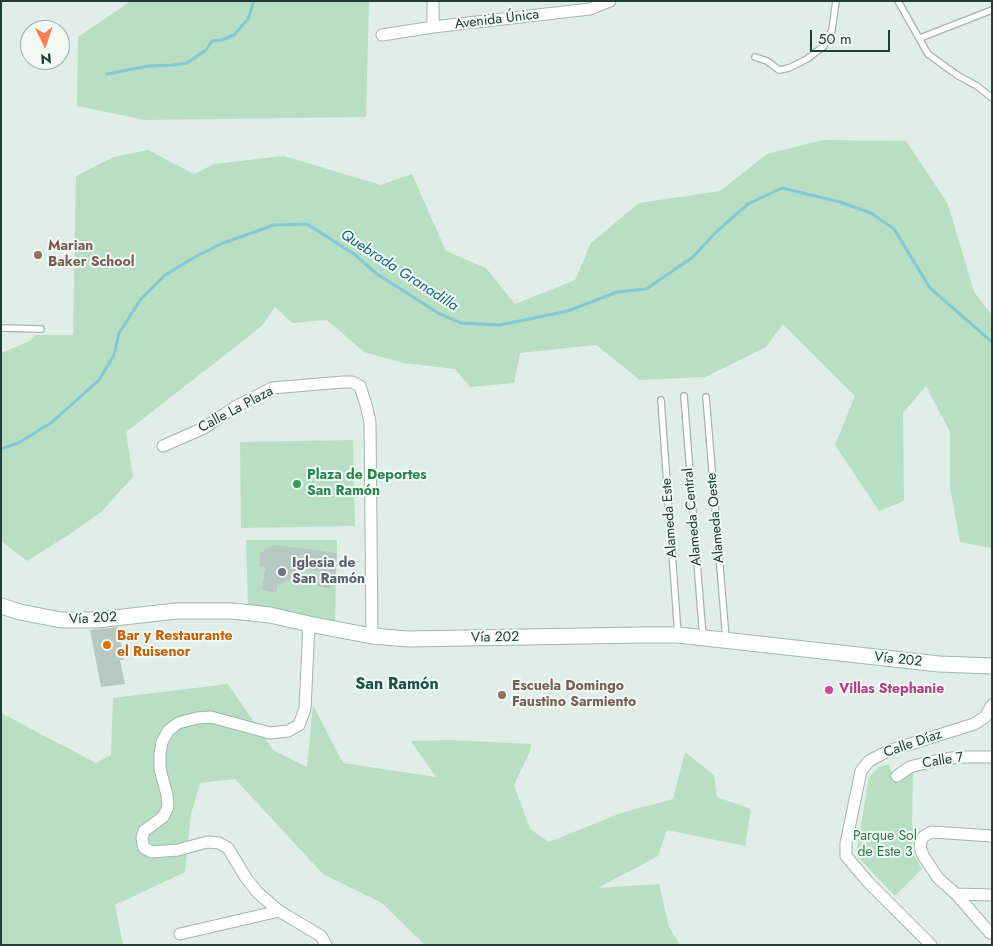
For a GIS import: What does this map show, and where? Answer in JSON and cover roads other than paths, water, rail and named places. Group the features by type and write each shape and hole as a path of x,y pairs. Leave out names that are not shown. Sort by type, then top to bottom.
{"main road":[{"name":"Vía 202","path":"1,606 20,612 61,620 97,620 176,611 232,611 270,615 372,636 432,639 641,634 678,635 886,659 992,666"}],"street":[{"path":"433,28 434,1"},
{"name":"Avenida Única","path":"382,35 610,1"},
{"name":"Calle La Plaza","path":"163,446 204,428 235,407 272,388 343,382 352,382 360,386 370,422 372,636"},
{"path":"309,624 305,709 300,725 288,731 270,733 211,717 197,718 173,727 168,731 162,742 160,754 160,769 168,807 163,817 144,831 142,838 144,848 152,852 178,850 206,842 219,843 228,848 246,878 258,892 279,911 321,936 326,945"},
{"name":"Calle Díaz","path":"931,945 868,882 846,856 846,843 861,771 869,761 888,751 974,724 985,717 992,705"},
{"name":"Calle 7","path":"897,776 910,767 925,763 958,757 992,756"},
{"path":"990,933 956,894 938,878 920,848 924,836 932,832 992,836"},
{"path":"956,894 992,895"},
{"path":"180,934 279,911"}],"lane":[{"path":"755,57 767,61 779,70 789,68 807,59 824,46 832,30 836,1"},
{"path":"898,1 928,54 957,76 977,86 992,98"},
{"path":"920,38 992,10"},
{"path":"1,328 41,329"},
{"name":"Alameda Central","path":"684,396 703,638"},
{"name":"Alameda Oeste","path":"706,397 726,640"},
{"name":"Alameda Este","path":"661,400 678,635"}],"waterway":[{"path":"107,74 148,66 187,63 206,50 212,41 222,40 234,35 248,19 254,1"},
{"name":"Quebrada Granadilla","path":"1,449 18,443 51,423 99,380 114,355 119,333 141,299 164,276 191,259 223,243 274,225 307,224 354,254 377,274 438,313 461,323 500,325 568,311 617,292 646,289 693,257 716,232 748,204 782,188 840,202 871,213 894,229 930,288 992,342"}],"place":[{"name":"Marian Baker School","path":"38,255"},
{"name":"Plaza de Deportes San Ramón","path":"297,484"},
{"name":"Iglesia de San Ramón","path":"282,572"},
{"name":"Bar y Restaurante el Ruisenor","path":"107,645"},
{"name":"Villas Stephanie","path":"829,690"},
{"name":"Escuela Domingo Faustino Sarmiento","path":"502,695"}],"district":[{"name":"San Ramón","path":"397,685"}],"park label":[{"name":"Parque Sol de Este 3","path":"885,846"}]}
